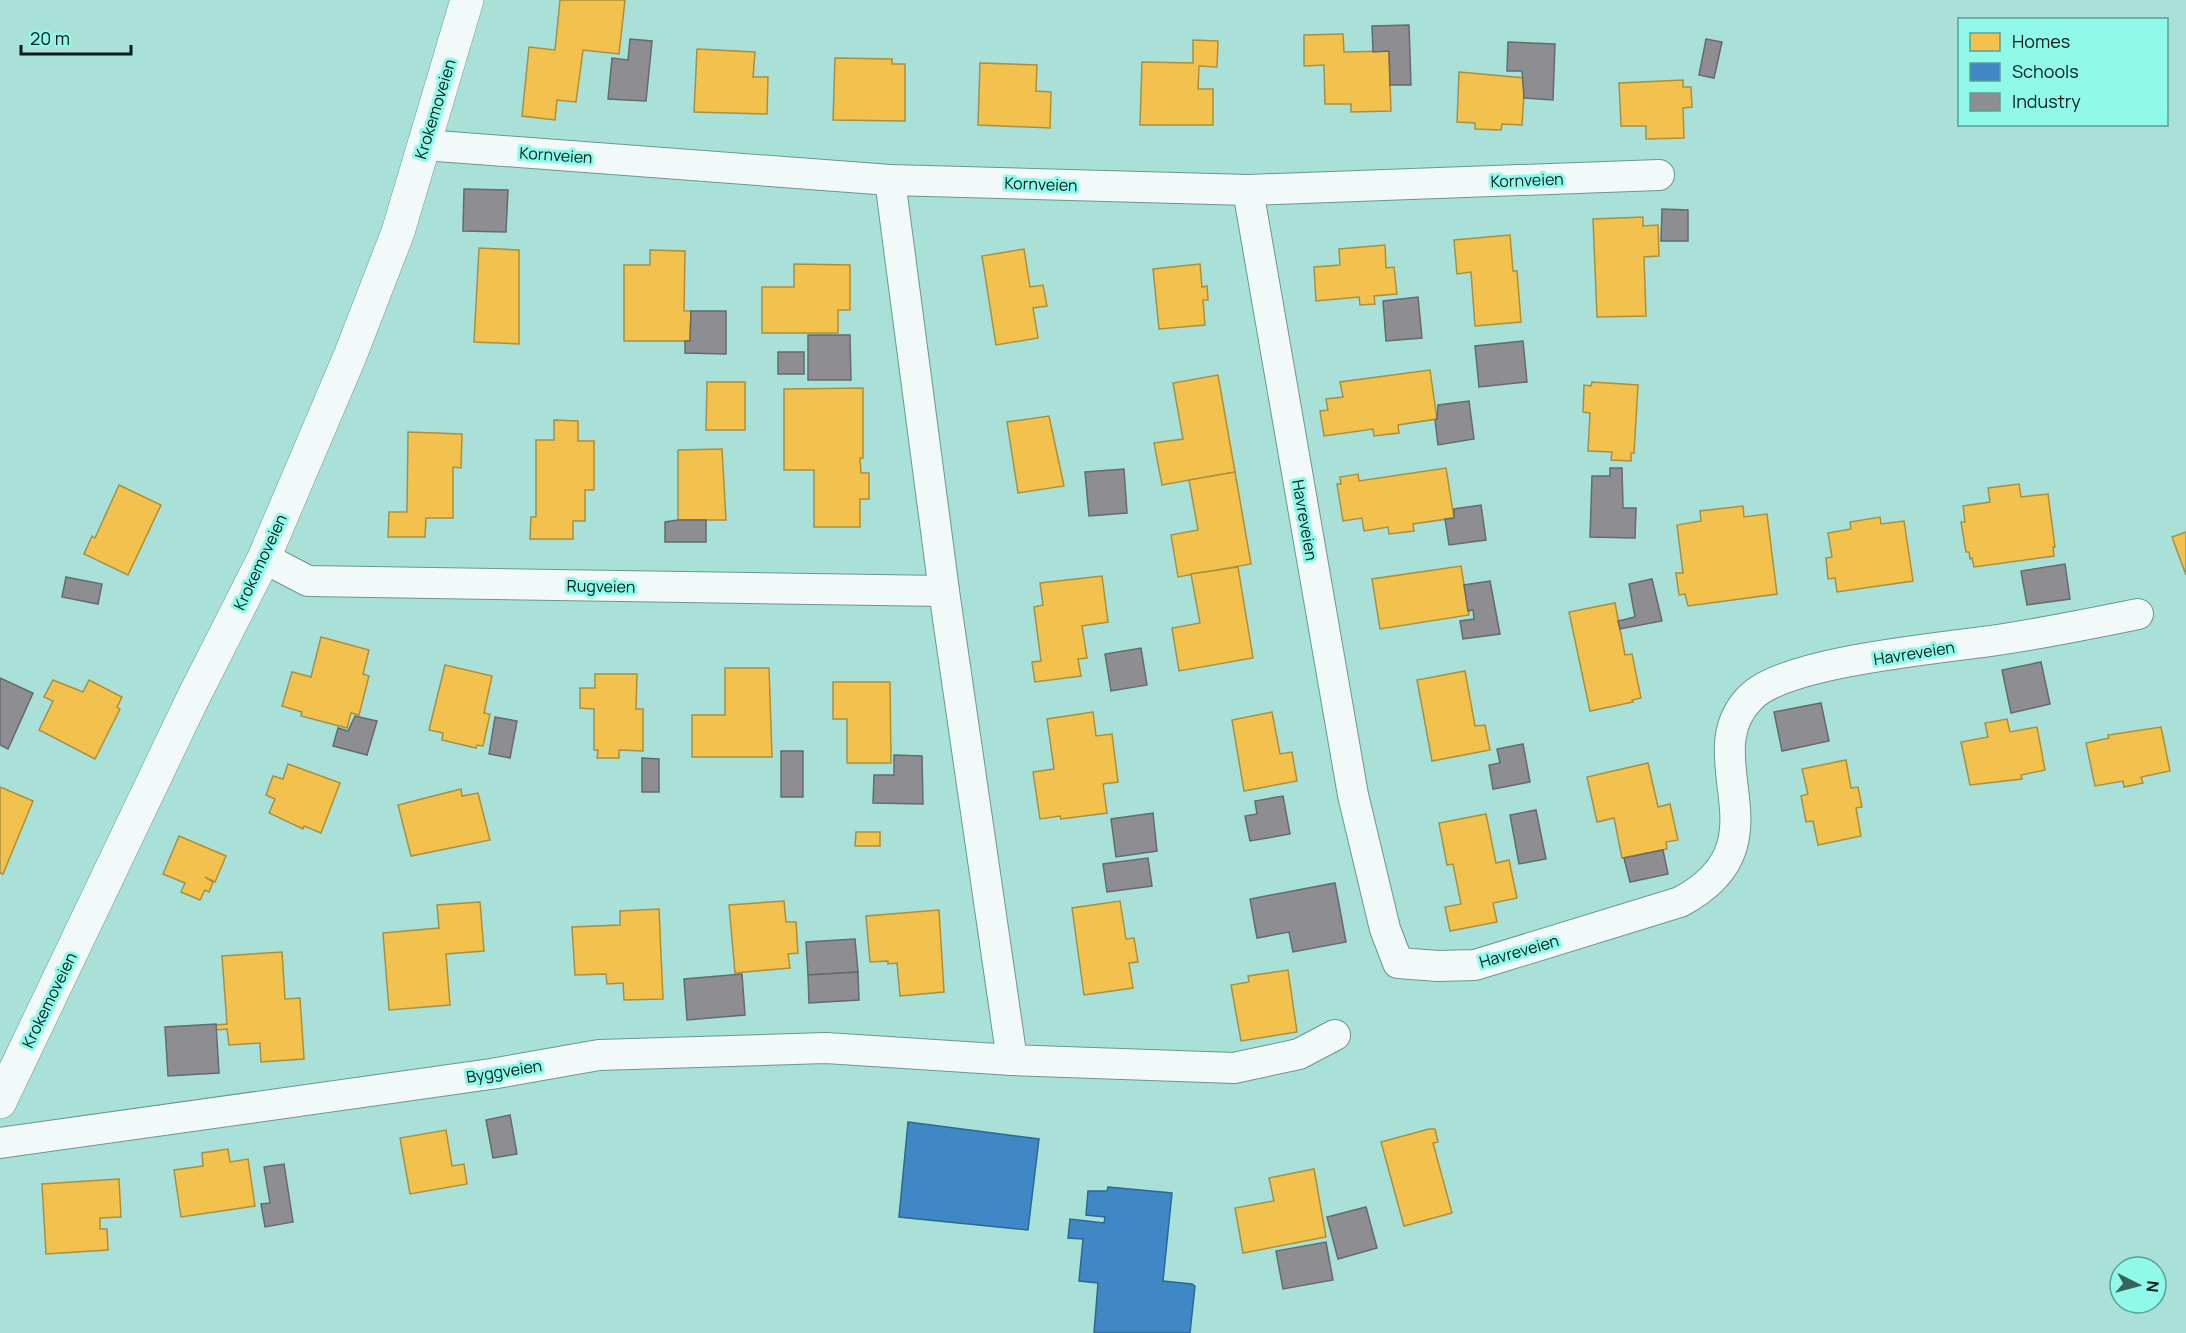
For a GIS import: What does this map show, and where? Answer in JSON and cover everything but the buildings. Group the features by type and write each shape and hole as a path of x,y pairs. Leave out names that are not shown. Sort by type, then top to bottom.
{"main road":[{"name":"Krokemoveien","path":"0,1102 192,700 264,558 350,356 398,232 467,0"}],"street":[{"name":"Kornveien","path":"424,145 890,180 1248,190 1659,175"},
{"path":"890,180 944,591 1012,1060"},
{"name":"Havreveien","path":"1248,190 1353,795 1385,929 1398,963 1438,966 1475,965 1680,902 1699,892 1712,881 1726,862 1736,835 1730,730 1745,703 1768,684 1822,666 2007,639 2138,614"},
{"name":"Rugveien","path":"264,558 308,581 944,591"},
{"name":"Byggveien","path":"0,1143 491,1074 599,1055 826,1048 1012,1060 1234,1068 1299,1054 1335,1035"}]}
